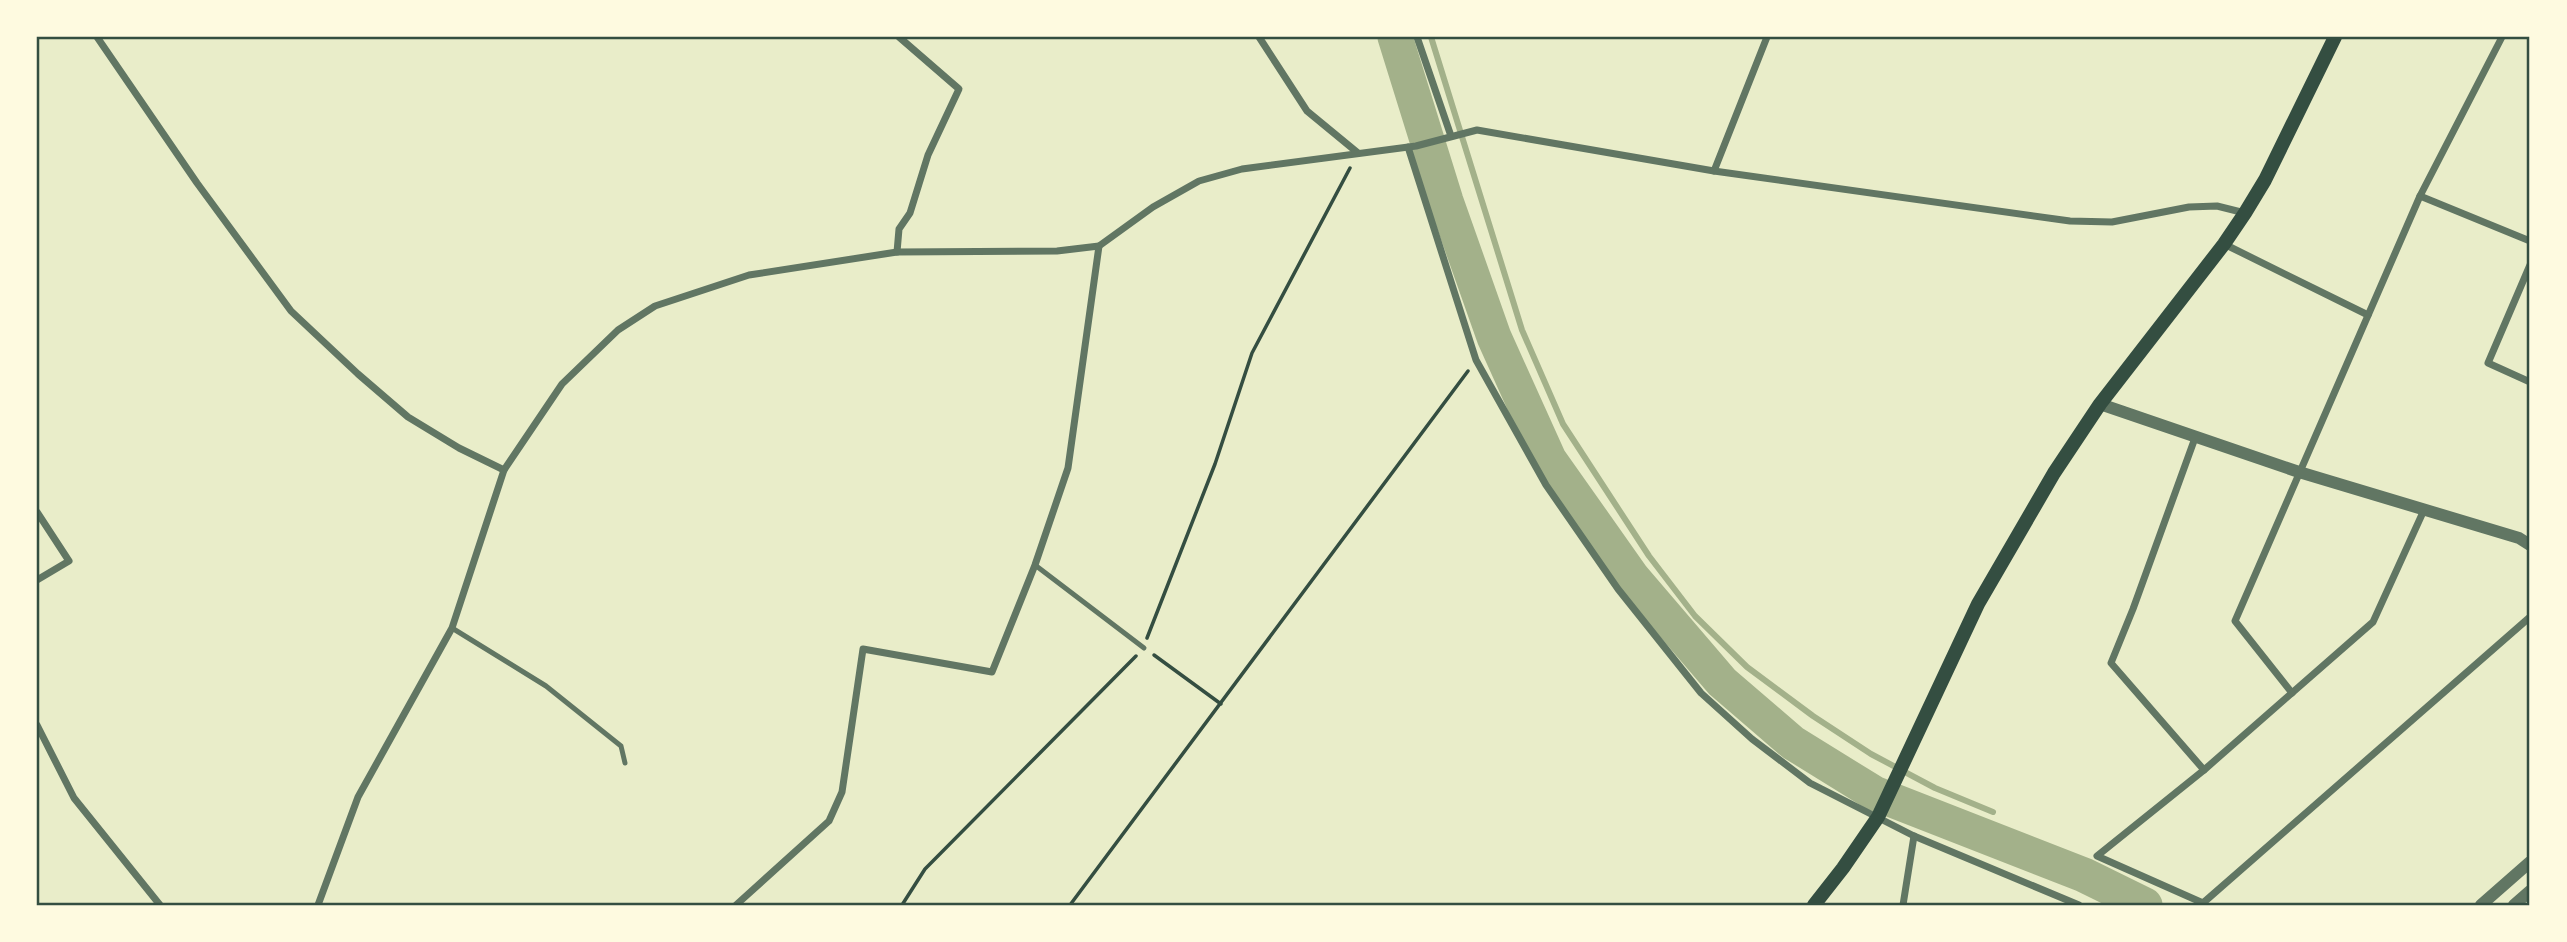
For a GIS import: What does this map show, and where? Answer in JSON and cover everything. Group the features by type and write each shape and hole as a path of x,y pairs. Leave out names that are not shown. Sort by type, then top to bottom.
{"main road":[{"path":"1814,905 1843,868 1880,812 1978,604 2054,472 2100,404 2245,213 2270,171 2335,37"}],"street":[{"path":"97,37 197,183 291,311 408,417 459,448 504,470"},
{"path":"897,252 898,229 910,213 928,155 959,89 899,37"},
{"path":"1259,37 1307,111 1358,153"},
{"path":"1417,37 1451,136"},
{"path":"1714,171 1767,37"},
{"path":"2292,693 2235,621 2420,196 2502,37"},
{"path":"318,905 358,797 452,628 504,470 562,384 618,330 655,306 749,275 897,252 1057,251 1099,246 1153,207 1199,181 1242,169 1412,147 1477,130 1714,171 2089,222 2112,222 2189,207 2217,206 2245,213"},
{"path":"1412,147 1476,360 1546,485 1618,589 1701,693 1752,739 1810,783 1880,812 1914,836 2079,905"},
{"path":"2420,196 2530,241"},
{"path":"2224,244 2368,315"},
{"path":"736,905 829,821 842,792 863,649 992,672 1035,565 1068,468 1099,246"},
{"path":"2530,265 2488,363 2530,382"},
{"path":"2100,404 2299,472 2519,538 2530,545"},
{"path":"2195,438 2133,609 2110,663 2204,770"},
{"path":"2424,510 2373,622 2204,770 2097,856 2206,904 2530,617"},
{"path":"37,512 69,561 37,580"},
{"path":"37,725 74,798 160,905"},
{"path":"1903,905 1914,836"},
{"path":"2481,905 2530,862"},
{"path":"2514,905 2530,891"}],"lane":[{"path":"1035,565 1144,648"},
{"path":"452,628 546,687 621,746 625,764"}],"path":[{"path":"902,905 925,869 1144,648 1215,464 1252,353 1358,153"},
{"path":"1070,905 1476,360"},
{"path":"1144,648 1221,704"}],"waterway":[{"path":"1395,37 1446,201 1494,337 1549,459 1633,578 1722,682 1793,743 1874,793 2084,875 2145,905"},
{"path":"1431,37 1522,330 1563,424 1649,556 1695,616 1747,667 1813,716 1871,754 1935,788 1993,812"}]}
